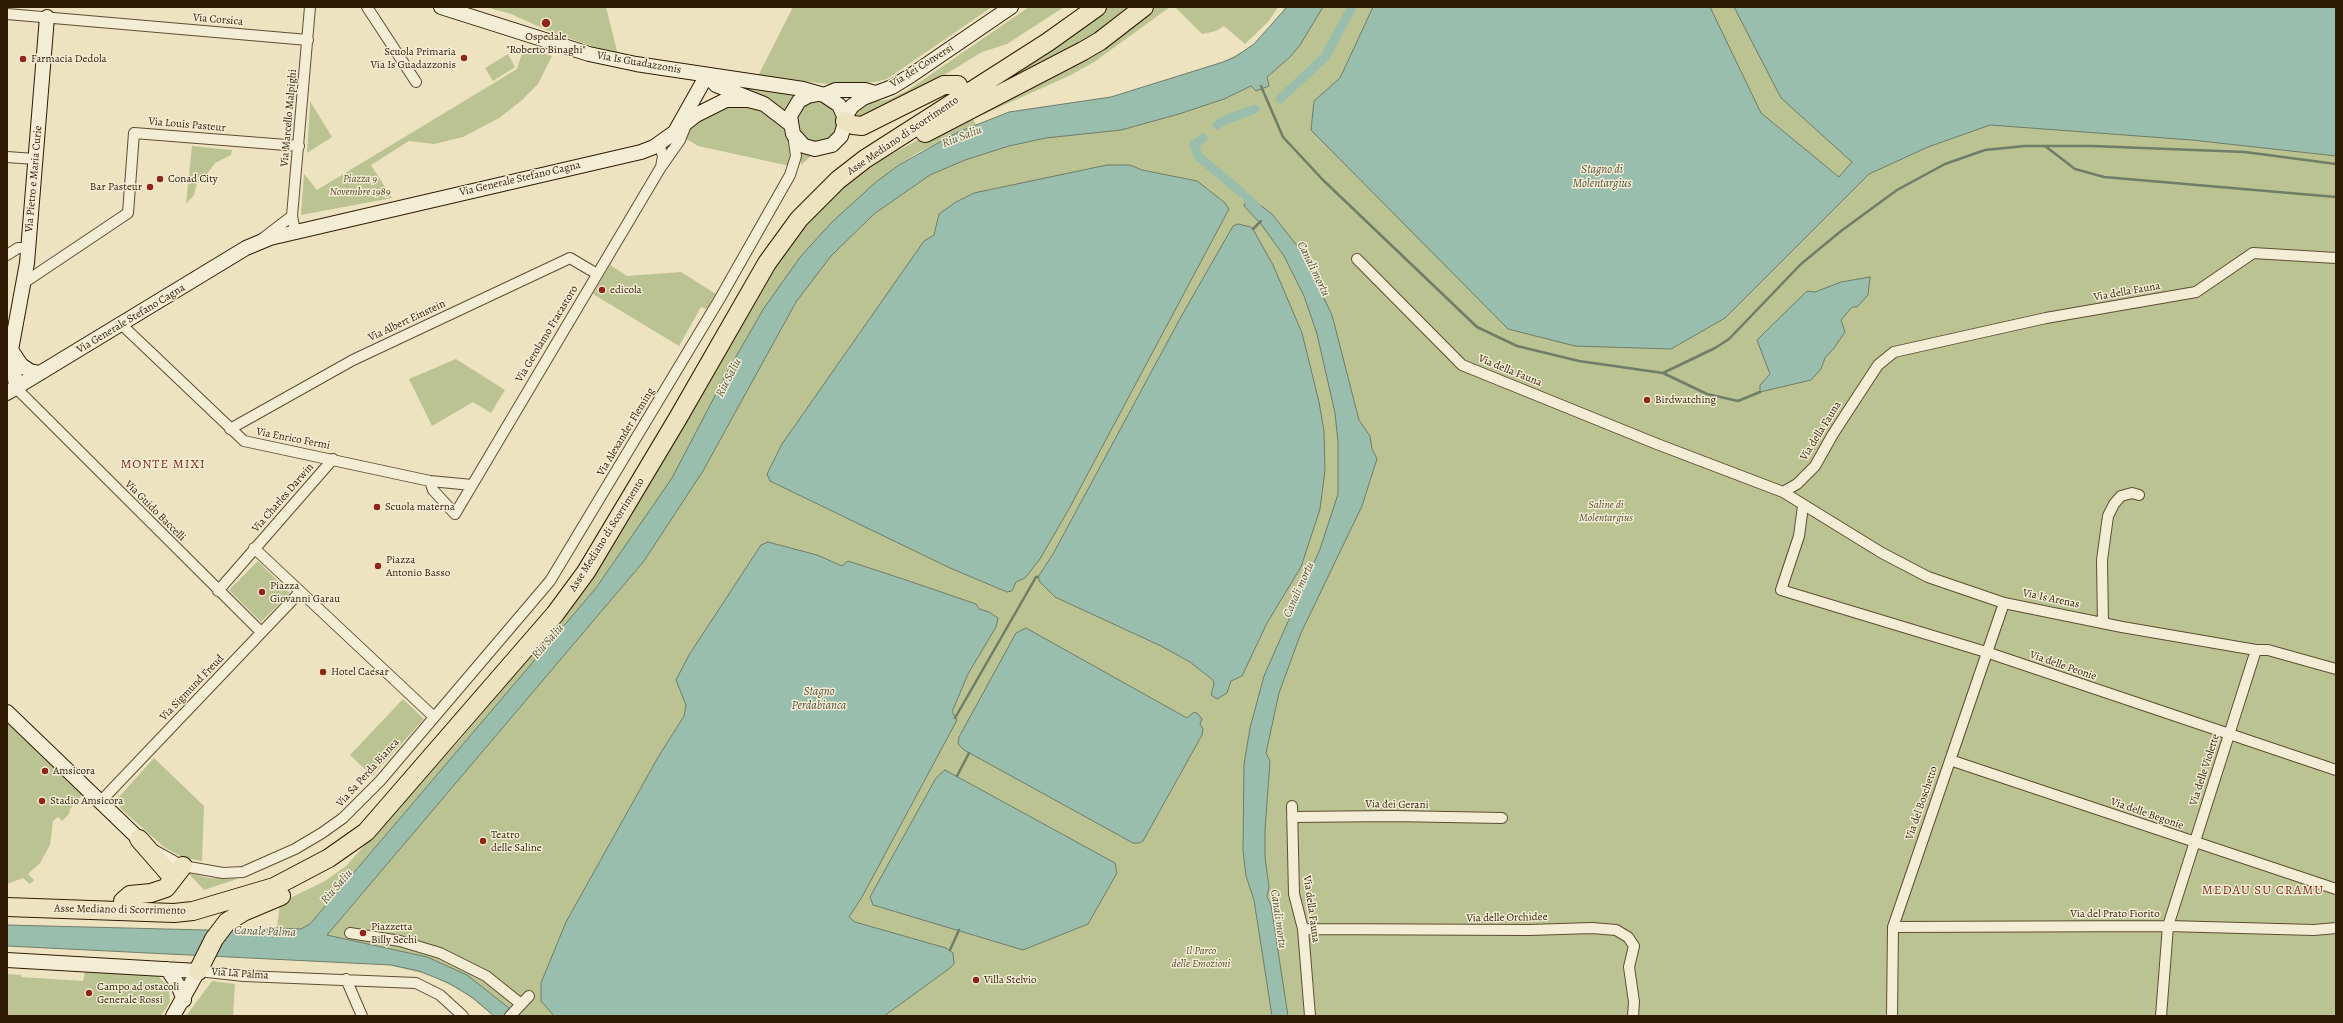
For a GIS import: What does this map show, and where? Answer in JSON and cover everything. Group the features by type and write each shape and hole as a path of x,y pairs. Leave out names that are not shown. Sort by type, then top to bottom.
{"highway":[{"name":"Asse Mediano di Scorrimento","path":"7,896 123,901 190,901 249,884 290,868 334,841 361,820 566,584 589,549 754,264 785,219 824,177 854,153 1079,7"},
{"name":"Asse Mediano di Scorrimento","path":"7,907 174,913 193,911 274,887 329,858 366,832 556,614 586,572 781,241 799,219 838,180 888,144 1048,42 1097,7"},
{"path":"888,144 897,147 1083,51 1100,41 1144,7"},
{"path":"845,119 853,125 862,126 944,85 958,85"},
{"path":"200,967 217,932 227,922 243,912 302,886 330,871 355,847 366,832"},
{"path":"123,901 130,895 157,892 169,886 178,872 139,839"},
{"path":"193,911 211,920 217,932"}],"street":[{"name":"Via Marcello Malpighi","path":"295,231 292,216 310,7"},
{"path":"367,7 416,82"},
{"name":"Via Is Guadazzonis","path":"441,7 589,54 636,64 826,93"},
{"name":"Via dei Conversi","path":"826,93 865,90 875,93 892,87 1011,7"},
{"name":"Via Corsica","path":"7,14 47,12 308,40"},
{"name":"Via Pietro e Maria Curie","path":"10,387 14,362 11,356 25,282 47,12"},
{"path":"707,75 719,87 749,96 764,104 791,129 804,146 822,149 838,140 843,131 845,119 852,106 875,93"},
{"path":"696,115 709,87 707,75"},
{"name":"Via Generale Stefano Cagna","path":"255,244 295,231 641,152 659,144 680,128 707,75"},
{"path":"791,129 791,111 799,101 808,96 826,93 839,105 845,119"},
{"path":"680,128 696,115 726,100 748,100 764,104"},
{"name":"Via Gerolamo Fracastoro","path":"430,481 433,490 455,514 661,167 674,150 680,128"},
{"name":"Via Alexander Fleming","path":"434,717 550,581 719,300 790,175 796,156 791,129"},
{"name":"Via Louis Pasteur","path":"25,282 128,213 134,133 299,146"},
{"path":"659,144 663,156 661,167"},
{"path":"7,157 35,159"},
{"name":"Via Generale Stefano Cagna","path":"10,387 40,373 122,325 255,244 292,216"},
{"path":"7,255 18,248 28,248"},
{"name":"Via della Fauna","path":"1357,259 1462,365 1657,444 1783,492 1797,484 1815,466 1833,434 1878,365 1894,352 2046,318 2196,292 2253,253 2336,258"},
{"name":"Via Albert Einstein","path":"230,429 353,360 570,258 597,274"},
{"name":"Via Enrico Fermi","path":"122,325 244,441 430,481 472,485"},
{"path":"11,356 30,371 40,373"},
{"name":"Via Guido Baccelli","path":"10,387 218,591 262,632"},
{"name":"Via Charles Darwin","path":"333,459 254,548 434,717"},
{"name":"Via Is Arenas","path":"1783,492 1803,506 1882,553 1928,577 2004,602 2102,623 2256,650 2268,650 2336,669"},
{"path":"2102,623 2102,560 2108,516 2114,504 2122,496 2132,494 2139,495"},
{"name":"Via delle Peonie","path":"1803,506 1799,536 1781,590 1986,652 2336,770"},
{"path":"218,591 254,548"},
{"name":"Via Sigmund Freud","path":"100,801 300,592"},
{"name":"Via del Boschetto","path":"1892,1016 1893,927 2004,602"},
{"name":"Via delle Violette","path":"2161,1016 2168,926 2256,650"},
{"path":"7,712 139,839"},
{"name":"Via Sa Perda Bianca","path":"178,872 223,874 243,872 295,850 338,822 358,804 434,717"},
{"name":"Via delle Begonie","path":"1950,760 2194,843 2336,889"},
{"name":"Via della Fauna","path":"1292,806 1294,894 1303,929 1310,1016"},
{"name":"Via dei Gerani","path":"1292,817 1393,816 1502,818"},
{"name":"Via del Prato Fiorito","path":"1893,927 2168,926 2314,930 2336,928"},
{"name":"Via delle Orchidee","path":"1303,929 1486,930 1592,928 1616,930 1628,937 1634,946 1629,967 1634,1002 1633,1016"},
{"path":"350,933 400,941 440,953 486,976 516,1010 529,996"},
{"name":"Via La Palma","path":"7,960 167,969 200,967 244,976 416,983 440,995 463,1016"},
{"path":"173,1016 184,1000 200,967"},
{"path":"167,969 178,986 184,1000"},
{"path":"346,979 362,1016"}],"green space":[{"path":"486,7 606,7 618,55 551,32 511,14"},
{"path":"793,7 992,7 887,79 875,82 828,84 758,76"},
{"path":"1029,7 1064,7 1007,44 982,52 897,104 856,118 854,115 855,111 867,103 890,99 908,90"},
{"path":"1107,7 1133,7 1103,32 954,112 1089,21"},
{"name":"Saline di Molentargius","path":"1155,7 1170,7 1094,62 1071,75 973,119 976,125 917,153 890,171 1119,98 1223,62 1256,44 1272,28 1285,7 2336,7 2336,1016 494,1016 465,993 430,975 384,964 343,961 284,928 277,928 280,903 325,881 346,866 459,741 547,637 757,291 822,203 883,159 1139,19","holes":["634,536 591,597 338,890 558,634 596,588"]},
{"path":"1175,7 1278,7 1269,21 1245,44 1224,26 1216,31 1202,34"},
{"name":"Piazza 9 Novembre 1989","path":"524,47 552,56 538,84 521,101 499,118 463,137 434,144 409,141 371,165 392,198 301,215 304,174 317,190 517,69"},
{"path":"508,54 515,67 493,81 485,68"},
{"path":"722,83 796,94 796,97 785,112 767,97"},
{"path":"310,101 332,137 307,153 310,106"},
{"path":"817,101 832,107 838,122 832,137 817,143 802,137 796,122 802,107"},
{"path":"750,103 778,121 787,134 792,151 790,166 698,146 685,138 696,122 714,107"},
{"path":"192,146 232,150 231,155 215,163 207,174 206,180 197,183 194,195 186,204"},
{"path":"801,152 812,155 801,165"},
{"path":"610,265 627,276 681,272 716,294 706,309 701,307 679,346 593,294"},
{"path":"456,359 505,390 491,413 473,402 432,426 409,379"},
{"path":"258,561 290,593 261,622 229,590"},
{"path":"403,699 424,719 372,776 350,755"},
{"name":"Stadio Amsicora","path":"7,720 83,794 70,809 69,814 62,821 58,817 53,821 50,845 40,863 28,874 34,880 30,884 23,878 7,884"},
{"path":"154,758 204,806 202,861 182,857 164,847 120,808 118,798"},
{"path":"188,873 209,878 237,879 204,890"},
{"name":"Campo ad ostacoli Generale Rossi","path":"85,972 158,976 169,987 170,1002 161,1016 7,1016 7,974 21,975 21,977 83,981"},
{"path":"212,981 235,984 233,1016 186,1016"}],"water":[{"path":"1287,7 1323,7 1300,45 1290,57 1267,77 1269,86 1256,91 1251,86 1224,99 1179,114 1121,130 1046,138 1009,146 965,160 930,175 874,214 831,256 796,302 703,471 644,561 327,935 427,957 467,975 519,1016 494,1016 473,998 449,983 419,971 391,965 7,946 7,925 245,931 277,928 301,929 310,924 596,588 672,478 730,367 764,308 801,256 832,222 876,182 899,165 956,133 1009,112 1111,97 1223,62 1235,57 1254,44"},
{"name":"Stagno di Molentargius","path":"1373,7 1710,7 1761,113 1839,177 1852,162 1781,98 1734,7 2336,7 2336,156 2192,140 1990,125 1928,147 1869,174 1725,318 1671,349 1575,346 1508,329 1311,130 1314,101 1340,78"},
{"path":"1107,165 1130,165 1142,170 1197,181 1224,202 1229,209 1070,507 1040,559 1025,578 1016,582 1012,591 1007,592 950,568 770,481 767,474 782,444 924,241 934,235 939,214 956,202 974,193"},
{"path":"1252,199 1272,214 1302,252 1332,315 1359,420 1370,436 1372,449 1377,459 1362,506 1301,633 1279,693 1266,753 1270,761 1265,830 1265,857 1269,887 1267,897 1271,905 1288,1016 1272,1016 1254,900 1246,876 1243,851 1244,764 1250,728 1264,676 1320,549 1338,494 1338,442 1335,413 1317,334 1304,296 1284,256 1261,224 1244,206 1246,201"},
{"path":"1238,224 1251,227 1254,231 1273,265 1302,333 1319,402 1324,431 1325,470 1320,509 1301,567 1267,623 1242,676 1231,681 1227,693 1217,699 1211,695 1214,684 1213,680 1190,662 1161,646 1055,597 1040,582 1038,577 1053,554 1182,315 1233,226"},
{"path":"1870,277 1868,295 1857,307 1852,307 1841,320 1845,332 1825,358 1821,369 1811,380 1760,392 1760,385 1770,374 1757,340 1807,291 1815,292 1841,282"},
{"name":"Stagno Perdabianca","path":"768,542 817,555 842,566 848,561 903,579 976,604 979,609 989,612 998,618 996,627 968,674 952,712 957,720 862,897 849,917 855,922 946,948 953,953 954,964 884,1016 554,1016 541,1001 541,983 566,922 657,759 684,716 686,705 676,680 689,655 761,545"},
{"path":"1026,628 1187,718 1194,712 1202,719 1200,724 1203,729 1202,735 1143,841 1133,843 964,750 958,744 959,737 1016,633"},
{"path":"945,770 1115,863 1117,873 1088,924 1023,950 873,905 870,897 936,778"}],"waterway":[{"name":"Canali mortu","path":"1280,99 1325,57 1352,7"},
{"path":"1261,86 1283,137 1323,180 1477,327 1517,346 1579,361 1663,373 1707,394 1738,401 1760,392"},
{"name":"Canali mortu","path":"1217,125 1225,120 1255,109"},
{"name":"Canali mortu","path":"1203,138 1194,145 1199,157 1242,193"},
{"path":"1663,373 1715,348 1729,339 1801,264 1841,231 1897,190 1945,164 1985,150 2025,146 2092,146 2245,152 2336,164"},
{"path":"2045,146 2075,169 2104,177 2336,197"},
{"name":"Canali mortu","path":"1247,198 1257,208"},
{"path":"1253,229 1261,221"},
{"path":"955,718 1036,577 1038,577"},
{"path":"957,776 969,753"},
{"path":"950,950 959,930"}],"place":[{"name":"Ospedale \"Roberto Binaghi\"","path":"546,23"},
{"name":"Scuola Primaria Via Is Guadazzonis","path":"464,58"},
{"name":"Farmacia Dedola","path":"23,59"},
{"name":"Conad City","path":"160,179"},
{"name":"Bar Pasteur","path":"150,187"},
{"name":"edicola","path":"602,290"},
{"name":"Birdwatching","path":"1647,400"},
{"name":"Scuola materna","path":"377,507"},
{"name":"Piazza Antonio Basso","path":"378,566"},
{"name":"Piazza Giovanni Garau","path":"262,592"},
{"name":"Hotel Caesar","path":"323,672"},
{"name":"Amsicora","path":"45,771"},
{"name":"Stadio Amsicora","path":"42,801"},
{"name":"Teatro delle Saline","path":"483,841"},
{"name":"Piazzetta Billy Sechi","path":"363,933"},
{"name":"Villa Stelvio","path":"976,980"},
{"name":"Campo ad ostacoli Generale Rossi","path":"89,993"}],"district":[{"name":"MONTE MIXI","path":"163,465"},
{"name":"MEDAU SU CRAMU","path":"2263,891"}],"water label":[{"name":"Riu Saliu","path":"962,137"},
{"name":"Riu Saliu","path":"729,378"},
{"name":"Riu Saliu","path":"548,642"},
{"name":"Riu Saliu","path":"337,887"},
{"name":"Canale Palma","path":"265,932"}],"park label":[{"name":"Il Parco delle Emozioni","path":"1201,957"}]}
